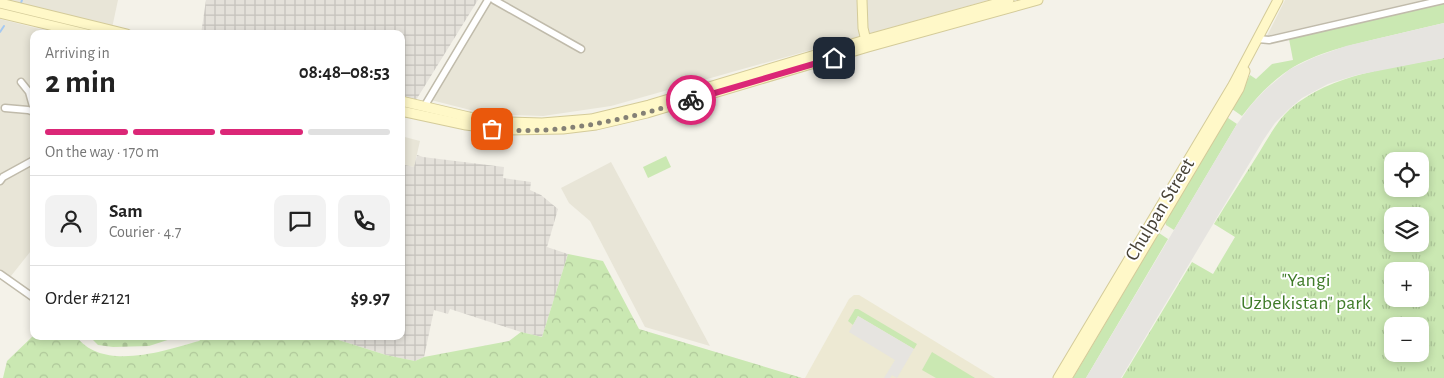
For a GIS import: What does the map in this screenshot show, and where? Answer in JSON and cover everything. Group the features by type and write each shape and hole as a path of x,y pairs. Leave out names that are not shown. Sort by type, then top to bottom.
{"main road":[{"path":"862,0 863,28 867,44"},
{"path":"996,8 1009,0"},
{"path":"405,102 468,117 505,122 542,123 591,119 646,106 996,8 1038,0"},
{"name":"Chulpan Street","path":"1058,378 1228,94 1278,0"},
{"path":"0,3 66,24 79,30"},
{"path":"0,13 103,30"},
{"name":"Chulpan Street","path":"1067,378 1239,89 1258,38"},
{"path":"405,112 466,125 504,130 578,128 647,113 867,44"}],"street":[{"path":"424,107 488,0"},
{"path":"494,0 581,49"},
{"path":"1258,38 1269,40 1443,0"},
{"path":"21,82 30,98"},
{"path":"5,108 30,110"},
{"path":"1,177 30,162"},
{"path":"0,274 30,295"}],"shaded area":[{"path":"6,0 118,0 112,28"},
{"path":"206,0 478,0 416,100 405,97 405,30 202,30"},
{"path":"490,0 989,0 611,106 543,116 486,114 431,100"},
{"path":"1285,0 1423,0 1267,36"},
{"path":"0,19 44,30 30,30 30,252 7,281 0,276"},
{"path":"1444,23 1444,58 1357,75 1328,84 1302,98 1288,110 1275,123 1264,139 1121,378 1086,378 1237,124 1266,89 1290,69 1315,57 1346,46"},
{"path":"405,137 420,141 414,167 405,165"},
{"path":"417,155 504,167 503,178 531,182 530,190 541,195 558,209 547,247 568,254 542,337 450,309 448,314 434,310 424,357 415,361 386,355 339,340 405,340 405,165 414,167"},
{"path":"611,162 710,346 645,327 590,221 569,203 561,188"},
{"path":"854,295 859,295 995,378 805,378 849,299"},
{"path":"858,316 914,349 897,378 892,375 890,378 884,378 895,360 849,332"}],"green space":[{"path":"1444,3 1444,23 1352,45 1316,56 1293,67 1277,79 1251,104 1242,116 1232,109 1250,75 1256,79 1272,64 1293,60 1289,39"},
{"name":"\"Yangi Uzbekistan\" park","path":"1444,58 1444,378 1122,378 1192,262 1213,274 1235,237 1214,224 1272,131 1285,114 1324,87 1383,69"},
{"path":"1228,118 1237,124 1174,230 1166,225 1165,222"},
{"path":"666,156 671,167 648,178 643,167"},
{"path":"1159,233 1168,239 1086,378 1073,378"},
{"path":"568,254 603,261 639,329 802,378 3,378 7,361 30,339 80,340 87,347 101,353 117,356 134,356 169,350 200,340 339,340 386,355 415,361 424,357 509,341 521,332 542,337"},
{"path":"855,309 917,344 914,349 858,316 853,325 848,321"},
{"path":"93,340 168,340 149,346 113,347 98,345"},
{"path":"932,352 975,378 936,378 922,370"}],"waterway":[{"path":"0,32 4,26"}],"way so far":[{"path":"492,129 537,130 578,128 626,118 691,100"}],"route":[{"path":"691,100 834,58"}]}
